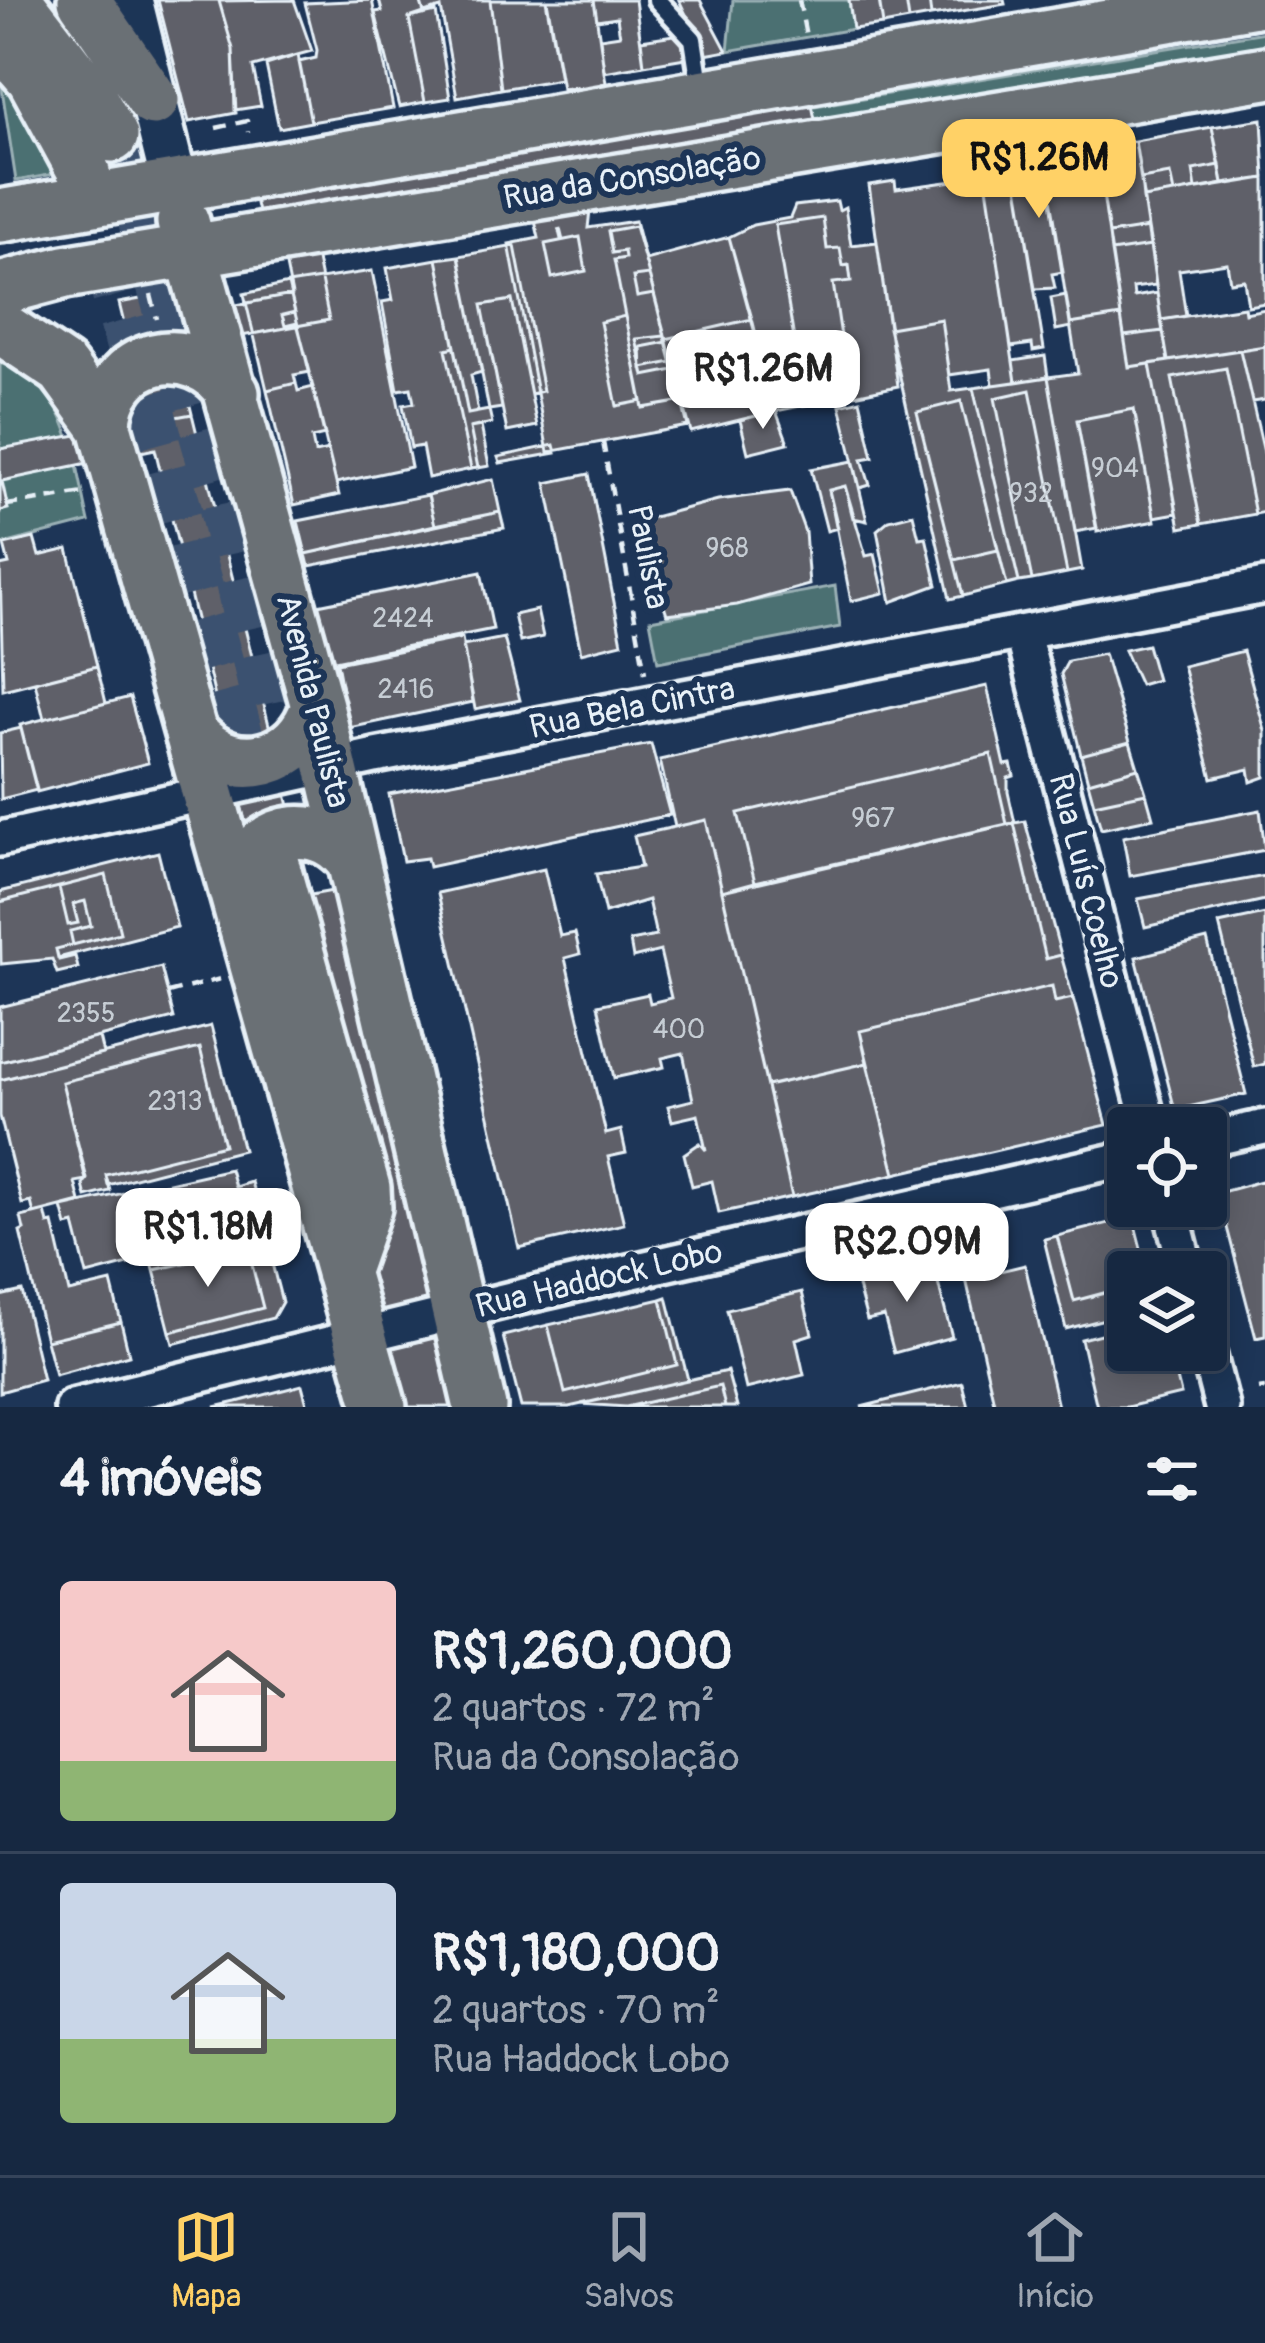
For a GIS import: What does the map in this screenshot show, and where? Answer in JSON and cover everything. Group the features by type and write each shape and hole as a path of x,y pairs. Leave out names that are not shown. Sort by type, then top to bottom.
{"main road":[{"path":"0,40 98,154 76,77 16,0"},
{"path":"84,0 153,100"},
{"name":"Avenida Paulista","path":"129,0 192,253 317,706 481,1407"},
{"name":"Rua da Consolação","path":"0,216 1262,0"},
{"name":"Rua da Consolação","path":"0,289 65,272 1265,73"},
{"path":"0,327 63,369 106,427"},
{"path":"233,393 204,364 178,356 152,359 119,381 106,410 106,427 211,793 270,868 404,1185 444,1248"},
{"path":"194,736 235,761 271,759 301,739 317,706"},
{"path":"354,864 326,837 298,831 279,834 249,858 270,868 364,1188 365,1208 342,1274 380,1407"}],"street":[{"name":"Rua Bela Cintra","path":"0,839 331,766 1265,586"},
{"name":"Rua Luís Coelho","path":"1023,634 1145,1107"},
{"path":"1227,1135 1265,1126"},
{"name":"Rua Haddock Lobo","path":"72,1407 459,1312 1107,1163"},
{"path":"1213,1371 1222,1407"}],"lane":[{"path":"657,0 693,39 703,96"}],"path":[{"path":"799,0 808,50"},
{"path":"216,128 247,121"},
{"name":"Paulista","path":"603,442 647,681"},
{"path":"7,506 94,491"},
{"path":"168,993 220,980"}],"green space":[{"path":"733,0 849,0 853,29 728,51"},
{"path":"1265,32 1265,47 452,182 448,166"},
{"path":"0,76 32,134 41,138 114,104 116,88 136,159 16,181"},
{"path":"0,363 24,374 55,407 73,449 89,522 0,545"},
{"path":"835,586 840,627 658,662 650,620"}],"building":[{"path":"158,0 224,0 219,1 233,49 236,113 189,122"},
{"path":"294,0 312,51 253,67 261,106 235,110 233,49 219,1"},
{"path":"372,0 393,108 311,122 299,62 316,58 317,50 305,3"},
{"path":"379,0 420,0 424,13 409,18 425,102 399,107 375,12 382,11"},
{"path":"420,0 490,0 501,89 457,97 441,8 424,13"},
{"path":"490,0 546,0 560,79 501,89"},
{"path":"547,0 594,0 606,83 601,84 596,127 809,90 822,154 592,192 588,228 635,221 688,426 548,452 509,244 539,238 531,204 313,240 329,320 176,348 192,414 148,422 119,303 162,295 169,317 292,295 282,246 266,249 252,185 573,129 576,87 562,89"},
{"path":"594,0 635,0 644,65 604,72 600,38 620,35 617,17 597,20"},
{"path":"679,0 700,0 727,51 705,55"},
{"path":"849,0 879,0 883,25 853,29"},
{"path":"879,0 906,0 909,20 883,25"},
{"path":"906,0 929,0 931,16 909,20"},
{"path":"929,0 1004,0 1005,4 931,16"},
{"path":"436,12 450,98 425,102 409,18"},
{"path":"687,33 691,57 644,65 641,40"},
{"path":"298,55 311,122 279,128 266,65"},
{"path":"1262,119 1265,178 1223,184 1212,127"},
{"path":"1212,127 1220,165 1193,170 1196,189 1174,193 1170,174 1141,179 1135,141"},
{"path":"1135,141 1148,228 1109,234 1096,147"},
{"path":"1096,147 1121,316 1070,324 1044,156"},
{"path":"1044,156 1063,272 1052,274 1055,288 1035,289 1014,161"},
{"path":"1014,161 1044,349 1033,351 1032,344 1011,347 984,166"},
{"path":"1220,165 1223,184 1196,189 1193,170"},
{"path":"984,166 1016,382 993,385 991,369 949,375 941,319 889,328 869,185 895,181 896,189 961,180 960,170"},
{"path":"1170,174 1174,193 1143,198 1141,179"},
{"path":"1265,178 1265,303 1248,306 1244,280 1230,282 1227,263 1179,270 1186,316 1161,320 1143,198"},
{"path":"837,201 839,210 845,207 851,245 877,242 898,386 776,411 729,237 753,225 790,218 795,206"},
{"path":"823,218 827,249 840,248 843,266 849,265 851,281 833,283 843,350 797,357 775,225"},
{"path":"635,226 649,275 633,277 637,297 654,294 665,336 636,339 644,376 674,370 683,401 643,408 614,260 625,258 624,251 612,253 608,231"},
{"path":"1148,228 1151,246 1111,252 1109,234"},
{"path":"580,237 586,271 552,278 545,244"},
{"path":"729,237 752,319 666,339 645,260"},
{"path":"515,246 543,391 531,394 512,300 482,305 502,408 489,410 459,256"},
{"path":"1151,246 1156,285 1133,288 1134,297 1157,293 1163,331 1124,336 1111,252"},
{"path":"459,256 482,372 471,375 478,412 468,414 437,259"},
{"path":"437,259 455,347 446,349 471,469 428,478 422,446 411,448 403,405 414,403 411,388 398,390 382,302 393,300 387,268"},
{"path":"372,271 411,467 336,483 288,284"},
{"path":"288,284 295,312 282,315 285,326 297,323 310,372 294,375 296,383 267,390 244,294"},
{"path":"1066,295 1071,327 1056,330 1051,298"},
{"path":"512,300 537,426 507,432 482,305"},
{"path":"1244,307 1245,313 1265,309 1265,346 1168,361 1161,320"},
{"path":"625,316 642,401 617,406 600,322"},
{"path":"1121,316 1129,367 1150,364 1177,513 1154,517 1134,409 1077,420 1097,528 1075,532 1048,377 1078,373 1070,324"},
{"path":"752,319 776,411 691,432 666,339"},
{"path":"941,319 951,391 973,388 1019,582 1007,585 961,401 917,412 963,596 950,599 889,328"},
{"path":"1163,331 1168,361 1129,367 1124,336"},
{"path":"667,342 672,362 642,368 641,347"},
{"path":"1265,346 1265,400 1252,402 1240,350"},
{"path":"455,347 468,414 489,410 492,423 470,428 478,468 471,469 446,349"},
{"path":"1240,350 1265,457 1265,512 1255,514 1226,368 1172,378 1201,524 1180,528 1150,364"},
{"path":"1045,356 1048,377 1016,382 1013,361"},
{"path":"1226,368 1255,514 1201,524 1172,378"},
{"path":"1048,377 1082,570 1067,573 1030,390 995,398 1032,580 1019,582 973,388"},
{"path":"296,383 298,391 313,387 325,435 312,438 315,453 328,450 339,495 294,505 267,390"},
{"path":"1030,390 1067,573 1032,580 995,398"},
{"path":"860,400 873,457 862,459 870,485 860,488 840,405"},
{"path":"961,401 998,550 954,560 917,412"},
{"path":"1134,409 1155,521 1097,532 1077,420"},
{"path":"776,411 788,443 748,453 740,420"},
{"path":"192,414 311,895 343,889 472,1407 359,1407 265,904 155,449 2,481 8,509 0,511 0,449"},
{"path":"481,426 489,466 478,468 470,428"},
{"path":"554,445 556,453 500,463 498,457"},
{"path":"853,461 867,521 853,518 845,486 829,490 838,528 827,531 811,469"},
{"path":"589,474 622,643 581,653 546,483"},
{"path":"493,479 500,512 435,525 428,495"},
{"path":"845,486 866,556 875,554 884,593 851,601 829,490"},
{"path":"790,491 805,532 809,585 737,605 667,614 650,564 646,519 718,500"},
{"path":"428,495 435,525 306,554 298,521"},
{"path":"500,512 504,528 309,566 306,554"},
{"path":"913,514 919,538 926,537 937,585 891,602 877,530 889,520"},
{"path":"34,538 39,556 68,549 97,666 3,690 0,566 9,564 4,545"},
{"path":"998,550 1007,585 963,596 954,560"},
{"path":"481,572 493,629 325,663 313,606"},
{"path":"537,610 543,637 520,642 514,615"},
{"path":"462,638 473,702 349,728 337,663"},
{"path":"504,638 520,700 475,709 463,646"},
{"path":"1147,645 1157,680 1140,685 1124,650"},
{"path":"1243,651 1265,731 1265,777 1251,782 1249,769 1212,778 1183,666"},
{"path":"1104,654 1130,742 1081,755 1061,674 1068,661"},
{"path":"97,666 106,703 44,719 35,682"},
{"path":"987,686 1005,765 1011,764 1014,776 1008,778 1008,792 1015,823 1025,821 1061,955 1046,959 1014,823 1007,824 991,754 738,813 755,882 722,891 706,820 675,827 660,760"},
{"path":"130,697 148,763 37,792 20,725"},
{"path":"21,728 37,790 1,799 0,733"},
{"path":"1130,742 1138,768 1088,782 1081,755"},
{"path":"651,744 670,815 429,867 427,858 403,861 389,794"},
{"path":"991,754 1007,824 755,882 738,813"},
{"path":"1138,768 1146,793 1094,804 1088,782"},
{"path":"1146,793 1153,818 1101,829 1094,804"},
{"path":"1260,810 1265,850 1130,876 1123,837"},
{"path":"706,820 792,1197 719,1213 712,1181 692,1186 684,1154 700,1143 706,1150 698,1115 672,1121 668,1106 693,1100 683,1053 662,1058 664,1067 614,1078 598,1005 648,994 650,1003 671,998 660,951 633,958 630,941 656,936 648,900 605,913 596,874 641,867 634,836"},
{"path":"1014,823 1046,959 1061,955 1073,998 1055,1002 1052,986 860,1031 867,1063 767,1086 722,891"},
{"path":"158,852 177,927 58,958 56,949 120,933 106,875 0,902 0,892"},
{"path":"544,869 560,936 575,933 580,954 565,958 606,1134 621,1130 626,1153 608,1157 624,1224 519,1248 438,893"},
{"path":"106,875 120,933 73,945 70,931 91,926 85,901 73,904 78,923 68,925 59,887"},
{"path":"1265,876 1265,900 1145,927 1138,899"},
{"path":"59,887 68,925 78,923 73,904 85,901 91,926 70,931 73,945 56,949 59,960 75,956 78,968 57,973 52,959 1,964 0,902"},
{"path":"1265,914 1265,1064 1254,1067 1219,924"},
{"path":"1207,939 1246,1094 1174,1107 1136,957"},
{"path":"161,967 174,1018 0,1062 0,1007"},
{"path":"1052,986 1055,1002 1073,998 1107,1125 895,1174 860,1031"},
{"path":"211,1026 243,1150 108,1185 106,1175 224,1145 200,1048 62,1082 86,1180 75,1182 80,1202 34,1214 31,1202 22,1204 0,1116 0,1080"},
{"path":"99,1037 103,1054 0,1080 0,1062"},
{"path":"200,1048 224,1145 106,1175 110,1191 86,1197 83,1185 87,1179 62,1082"},
{"path":"867,1063 895,1174 792,1197 767,1086"},
{"path":"230,1169 235,1187 251,1182 258,1207 242,1212 247,1233 87,1275 74,1224 67,1226 62,1207"},
{"path":"1265,1180 1265,1336 1256,1338 1227,1227 1227,1191"},
{"path":"45,1211 48,1224 53,1223 69,1292 111,1282 121,1322 46,1340 20,1232 24,1230 21,1217"},
{"path":"1107,1224 1136,1227 1142,1251 1107,1251 1107,1292 1074,1301 1057,1236"},
{"path":"263,1229 282,1302 273,1318 173,1344 170,1332 263,1308 248,1249 154,1270 151,1258"},
{"path":"1057,1236 1074,1301 1107,1292 1107,1318 1066,1329 1044,1239"},
{"path":"248,1249 263,1308 170,1332 154,1270"},
{"path":"932,1260 952,1337 894,1353 884,1316 867,1320 856,1279"},
{"path":"1025,1265 1058,1407 995,1407 966,1279"},
{"path":"22,1291 43,1380 0,1392 0,1296"},
{"path":"802,1292 812,1334 796,1339 804,1375 746,1389 727,1310"},
{"path":"667,1297 688,1380 569,1407 521,1407 503,1336 548,1325 565,1393 677,1365 661,1299"},
{"path":"661,1299 677,1365 565,1393 548,1325"},
{"path":"121,1322 129,1355 55,1375 46,1340"},
{"path":"1107,1332 1107,1371 1175,1371 1181,1394 1127,1407 1097,1407 1081,1339"},
{"path":"727,1371 737,1407 725,1407 720,1386 626,1407 581,1404"},
{"path":"962,1382 968,1407 861,1407"},
{"path":"302,1385 308,1407 215,1407 237,1402"},
{"path":"720,1386 725,1407 626,1407"}],"tunnel":[{"path":"112,136 126,159 220,488 300,853"},
{"path":"84,172 256,802"}]}
